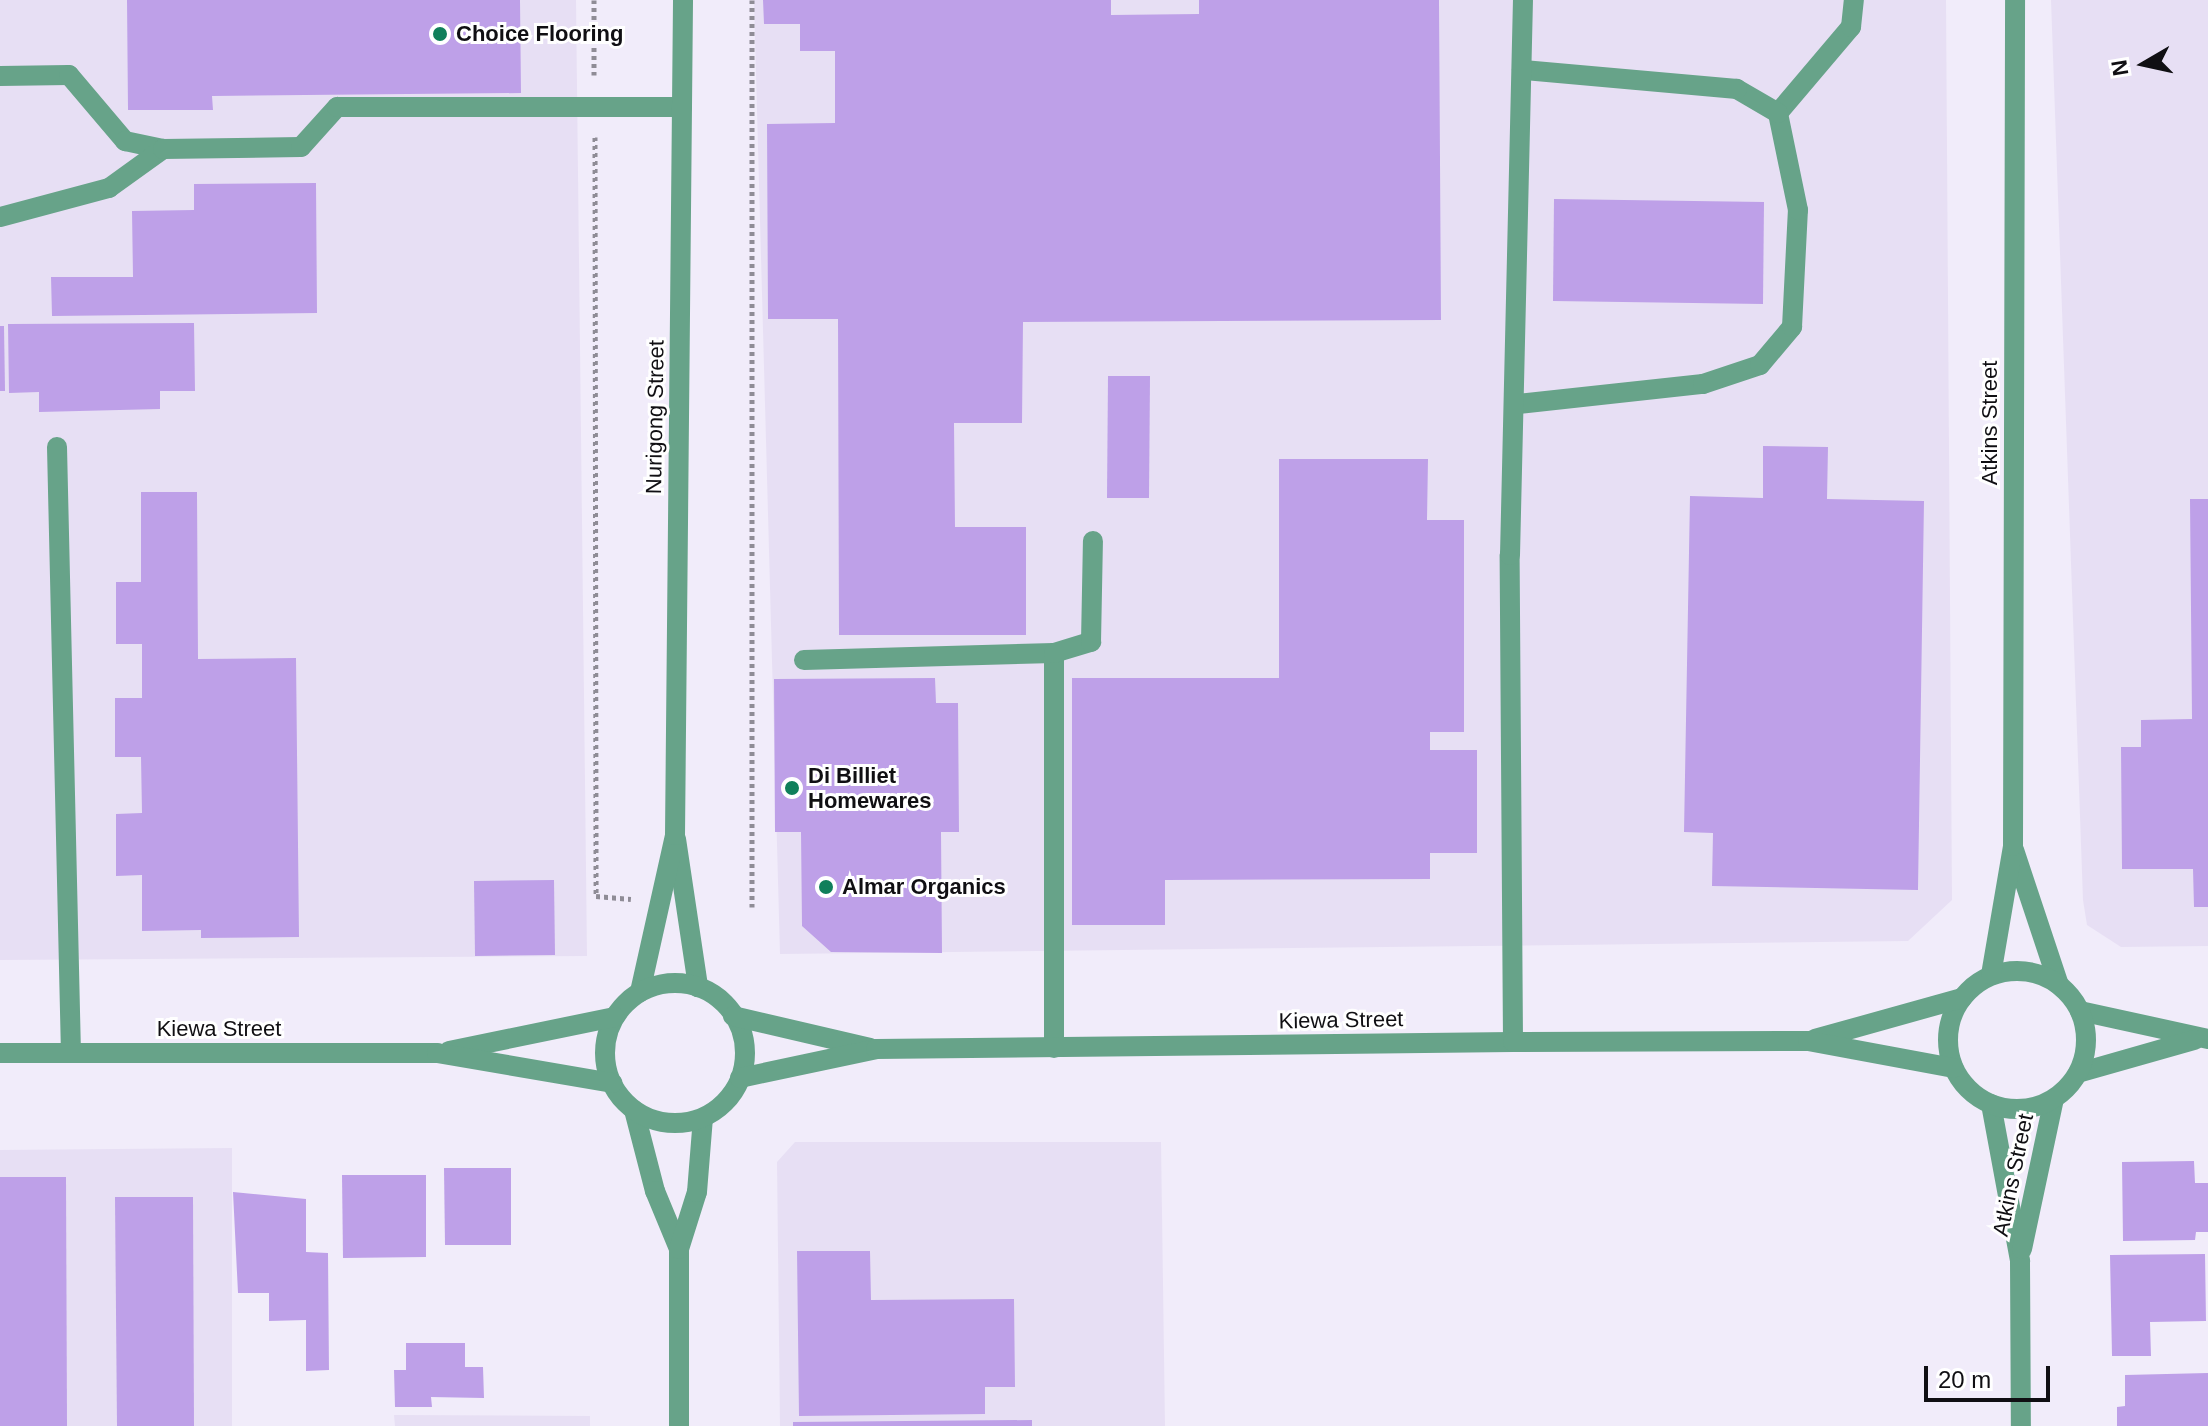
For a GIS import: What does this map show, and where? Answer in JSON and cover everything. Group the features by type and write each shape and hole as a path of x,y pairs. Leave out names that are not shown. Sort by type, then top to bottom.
{"street":[{"name":"Nurigong Street","path":"683,0 675,835 698,987"},
{"path":"1513,1042 1510,555 1518,404 1523,0"},
{"path":"1778,113 1851,27 1854,0"},
{"name":"Atkins Street","path":"1991,975 2013,846 2015,0"},
{"path":"1518,404 1703,384 1760,365 1792,327 1798,210 1778,113 1737,89 1522,70"},
{"path":"0,76 69,75 125,141 163,149 301,147 337,107 682,107"},
{"path":"0,217 109,188 163,149"},
{"path":"57,447 71,1053"},
{"path":"804,660 1054,653 1091,642 1093,541"},
{"path":"1054,653 1054,1048"},
{"name":"Nurigong Street","path":"640,992 675,835"},
{"name":"Atkins Street","path":"2013,846 2059,985"},
{"path":"2026,971 2059,985 2080,1011 2086,1032 2078,1073 2054,1099 2033,1107 1991,1104 1954,1068 1948,1032 1962,998 1991,975 2026,971"},
{"path":"634,1110 668,1123 703,1118 725,1101 740,1078 745,1057 733,1016 698,987 669,984 640,992 615,1017 606,1039 612,1083 634,1110 655,1191 679,1249"},
{"name":"Kiewa Street","path":"1808,1041 1962,998"},
{"path":"2080,1011 2203,1039"},
{"name":"Kiewa Street","path":"733,1016 876,1049"},
{"name":"Kiewa Street","path":"437,1053 615,1017"},
{"path":"2078,1073 2203,1039"},
{"name":"Kiewa Street","path":"740,1078 876,1049 1513,1042 1808,1041 1954,1068"},
{"name":"Kiewa Street","path":"0,1053 437,1053 612,1083"},
{"name":"Atkins Street","path":"2020,1261 2054,1099"},
{"name":"Atkins Street","path":"1991,1104 2020,1261 2021,1426"},
{"path":"679,1426 679,1249 697,1192 703,1118"}],"path":[{"path":"594,0 596,896 617,899"},
{"path":"752,0 752,907"}],"shaded area":[{"path":"0,0 576,0 587,956 0,960"},
{"path":"754,0 1946,0 1952,900 1908,941 780,954"},
{"path":"2051,0 2208,0 2208,946 2121,947 2087,925 2083,900"},
{"path":"795,1142 1161,1142 1165,1426 780,1426 777,1162"},
{"path":"232,1148 232,1426 0,1426 0,1150"},
{"path":"394,1415 590,1416 590,1426 395,1426"}],"building":[{"path":"127,0 520,0 521,93 212,96 213,110 128,110"},
{"path":"763,0 1111,0 1111,15 1199,14 1199,0 1439,0 1441,320 1023,322 1022,423 954,423 955,527 1026,527 1026,635 839,635 838,319 768,319 767,124 835,123 835,51 800,51 800,24 764,24"},
{"path":"316,183 317,313 52,316 51,277 133,277 132,211 194,210 194,184"},
{"path":"1554,199 1764,202 1763,304 1553,301"},
{"path":"194,323 195,391 160,391 160,409 39,412 39,392 9,393 8,324"},
{"path":"0,326 4,326 5,391 0,391"},
{"path":"1108,376 1150,376 1149,498 1107,498"},
{"path":"1763,446 1828,447 1827,499 1924,501 1918,890 1712,886 1713,833 1684,832 1690,496 1763,498"},
{"path":"1279,459 1428,459 1427,520 1464,520 1464,732 1430,732 1430,750 1477,750 1477,853 1430,853 1430,879 1165,880 1165,925 1072,925 1072,678 1279,678"},
{"path":"141,492 197,492 198,659 296,658 299,937 201,938 201,930 142,931 142,875 116,876 116,814 142,813 141,757 115,757 115,698 142,698 142,644 116,644 116,582 141,582"},
{"path":"2190,499 2208,499 2208,907 2194,907 2193,869 2122,869 2121,747 2141,747 2141,720 2192,719"},
{"path":"935,678 936,703 958,703 959,832 941,832 942,953 831,952 802,926 801,832 775,832 774,679"},
{"path":"554,880 555,955 475,956 474,881"},
{"path":"2194,1161 2195,1183 2208,1183 2208,1232 2196,1232 2195,1240 2123,1241 2122,1162"},
{"path":"444,1168 511,1168 511,1245 445,1245"},
{"path":"342,1175 426,1175 426,1257 343,1258"},
{"path":"0,1177 66,1177 67,1426 0,1426"},
{"path":"233,1192 306,1199 306,1252 328,1253 329,1370 306,1371 306,1320 269,1321 269,1293 238,1293"},
{"path":"115,1197 193,1197 194,1426 117,1426"},
{"path":"797,1251 870,1251 871,1300 1014,1299 1015,1387 985,1387 985,1414 799,1416"},
{"path":"2205,1254 2206,1321 2150,1322 2151,1356 2112,1356 2110,1255"},
{"path":"406,1343 465,1343 465,1367 483,1367 484,1398 431,1397 432,1407 395,1407 394,1370 406,1370"},
{"path":"2208,1373 2208,1426 2117,1426 2117,1407 2125,1406 2125,1375"},
{"path":"1032,1420 1032,1426 793,1426 793,1422"}],"place":[{"name":"Choice Flooring","path":"440,34"},
{"name":"Di Billiet Homewares","path":"792,788"},
{"name":"Almar Organics","path":"826,887"}]}
